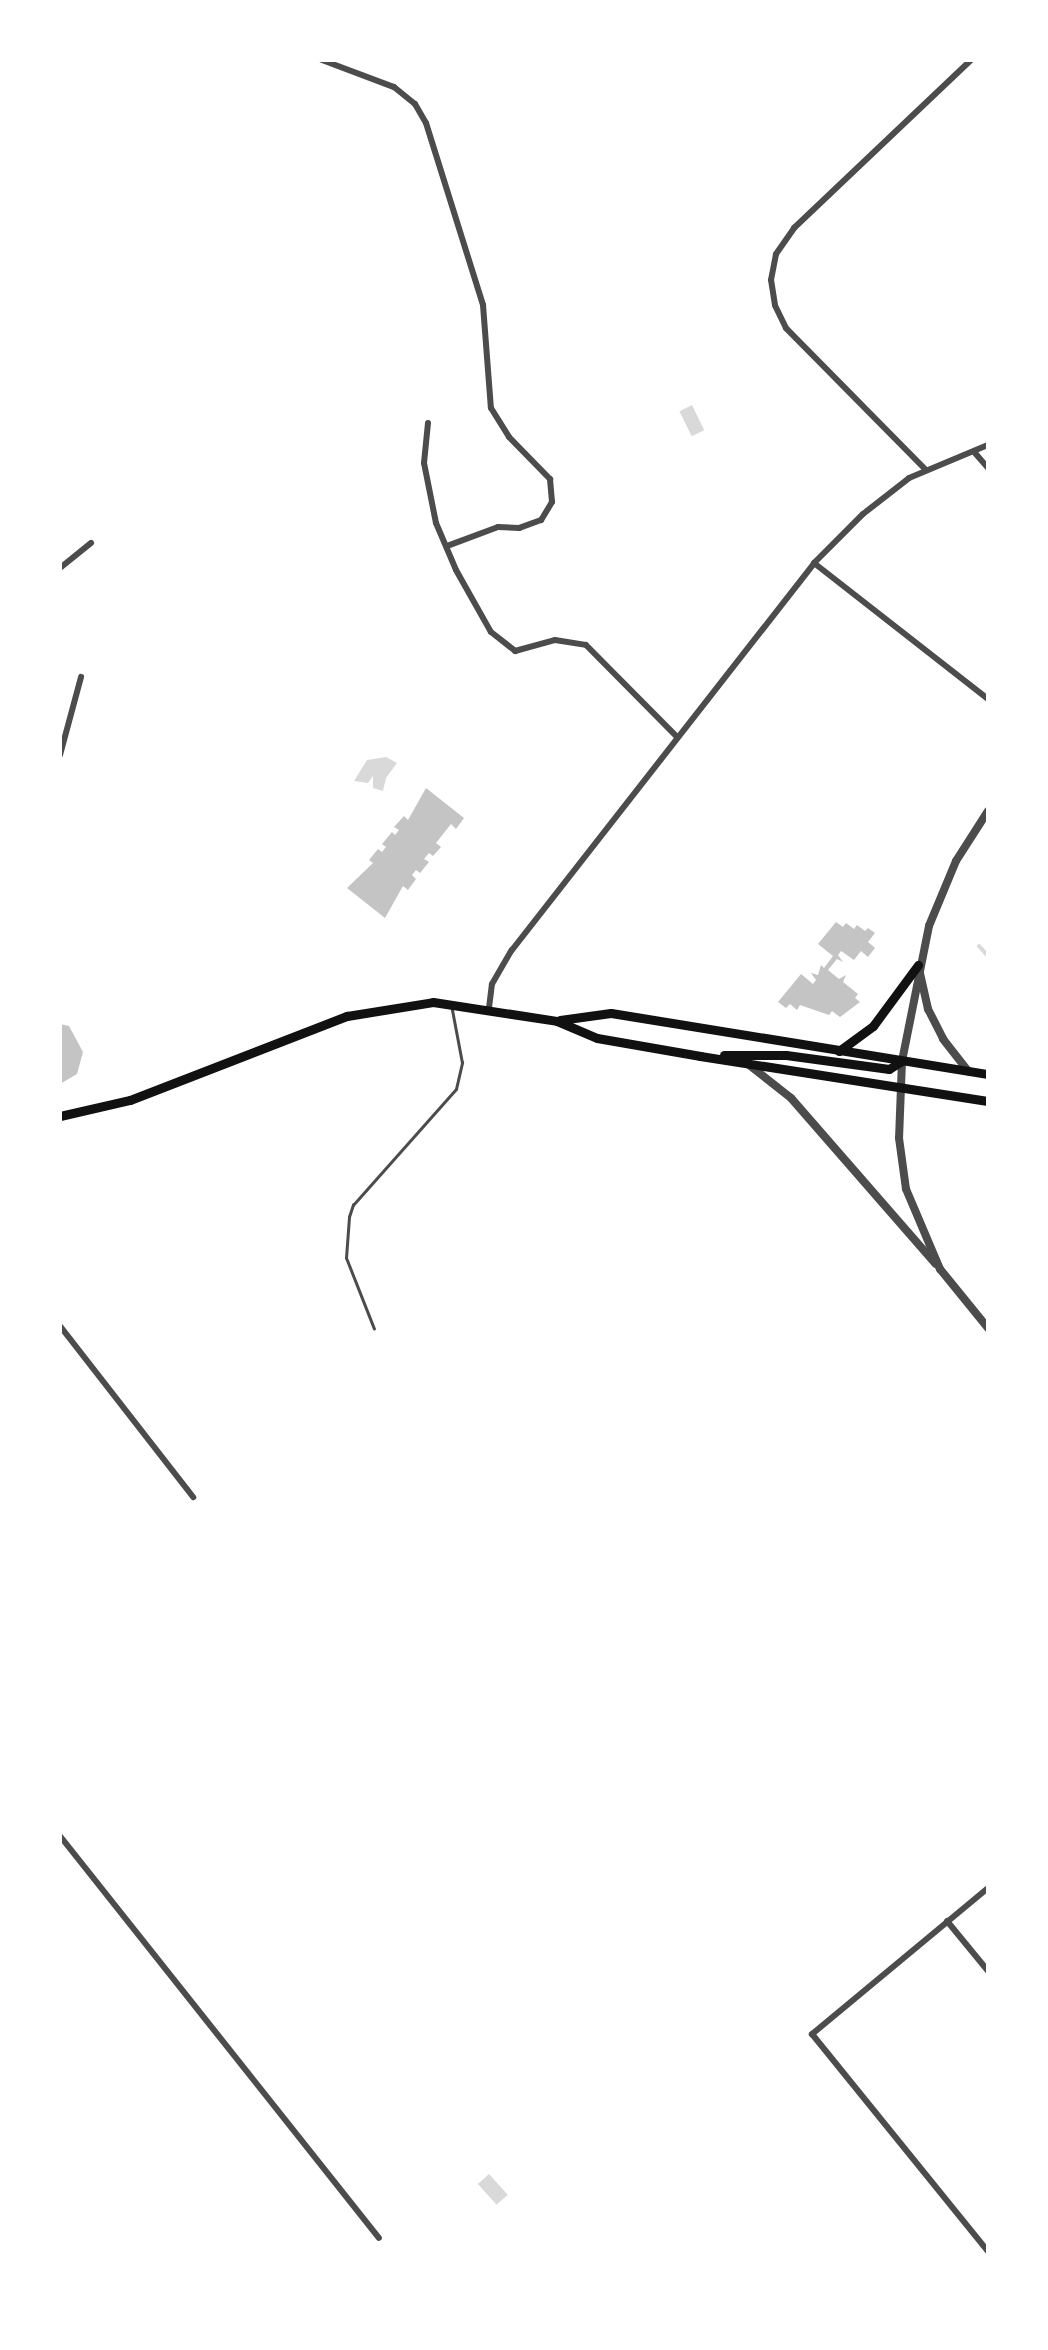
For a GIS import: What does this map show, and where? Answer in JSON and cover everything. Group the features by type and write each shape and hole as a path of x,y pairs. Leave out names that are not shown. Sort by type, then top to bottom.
{"main road":[{"path":"838,1051 873,1026 918,964"},
{"path":"60,1116 130,1100 369,1009 452,1004 557,1021 597,1038 988,1100"},
{"path":"557,1021 611,1013 988,1074"},
{"path":"700,1056 786,1055 889,1069 902,1061"}],"street":[{"path":"322,60 394,86 415,104 426,122 483,305 492,408 509,437 550,479 552,502 541,520 519,528 498,527 447,546"},
{"path":"925,469 786,328 774,305 771,280 776,254 794,228 971,60"},
{"path":"428,422 427,488 469,596 504,647 514,651 555,640 586,644 678,738"},
{"path":"489,1008 496,972 814,563 863,514 925,469 988,445"},
{"path":"975,453 988,468"},
{"path":"60,568 91,542"},
{"path":"814,563 988,700"},
{"path":"60,755 81,677"},
{"path":"940,1269 902,1172 902,1061 918,964 948,878 988,812"},
{"path":"918,964 928,1009 943,1040 968,1071"},
{"path":"748,1064 791,1098 988,1328"},
{"path":"60,1326 192,1497"},
{"path":"60,1836 379,2238"},
{"path":"988,1888 812,2034 988,2251"},
{"path":"947,1921 988,1970"}],"lane":[{"path":"374,1329 346,1258 349,1217 353,1205 456,1088 462,1062 452,1004"}],"shaded area":[{"path":"692,405 704,430 692,436 679,411"},
{"path":"386,757 397,763 386,778 383,791 373,788 373,776 368,783 354,781 367,760"},
{"path":"489,2174 508,2195 497,2205 478,2184"}],"building":[{"path":"426,788 464,818 456,829 451,824 436,843 441,847 424,859 429,862 420,873 416,870 412,875 416,879 408,890 403,886 385,918 347,888 373,863 369,860 378,849 382,852 386,847 382,844 399,830 394,827 404,816 408,820"},
{"path":"836,922 875,933 868,942 875,948 868,957 861,951 854,960 841,951 838,955 843,962 837,959 828,970 839,979 846,975 843,982 858,994 855,998 860,1002 840,1017 832,1011 829,1015 800,1005 797,1010 790,1004 786,1008 778,1002 801,974 813,984 816,980 811,973 818,975 821,965 824,968 833,956 818,944"},
{"path":"60,1024 69,1026 83,1052 77,1074 60,1084"}],"waterway":[{"path":"979,946 988,956"}]}
